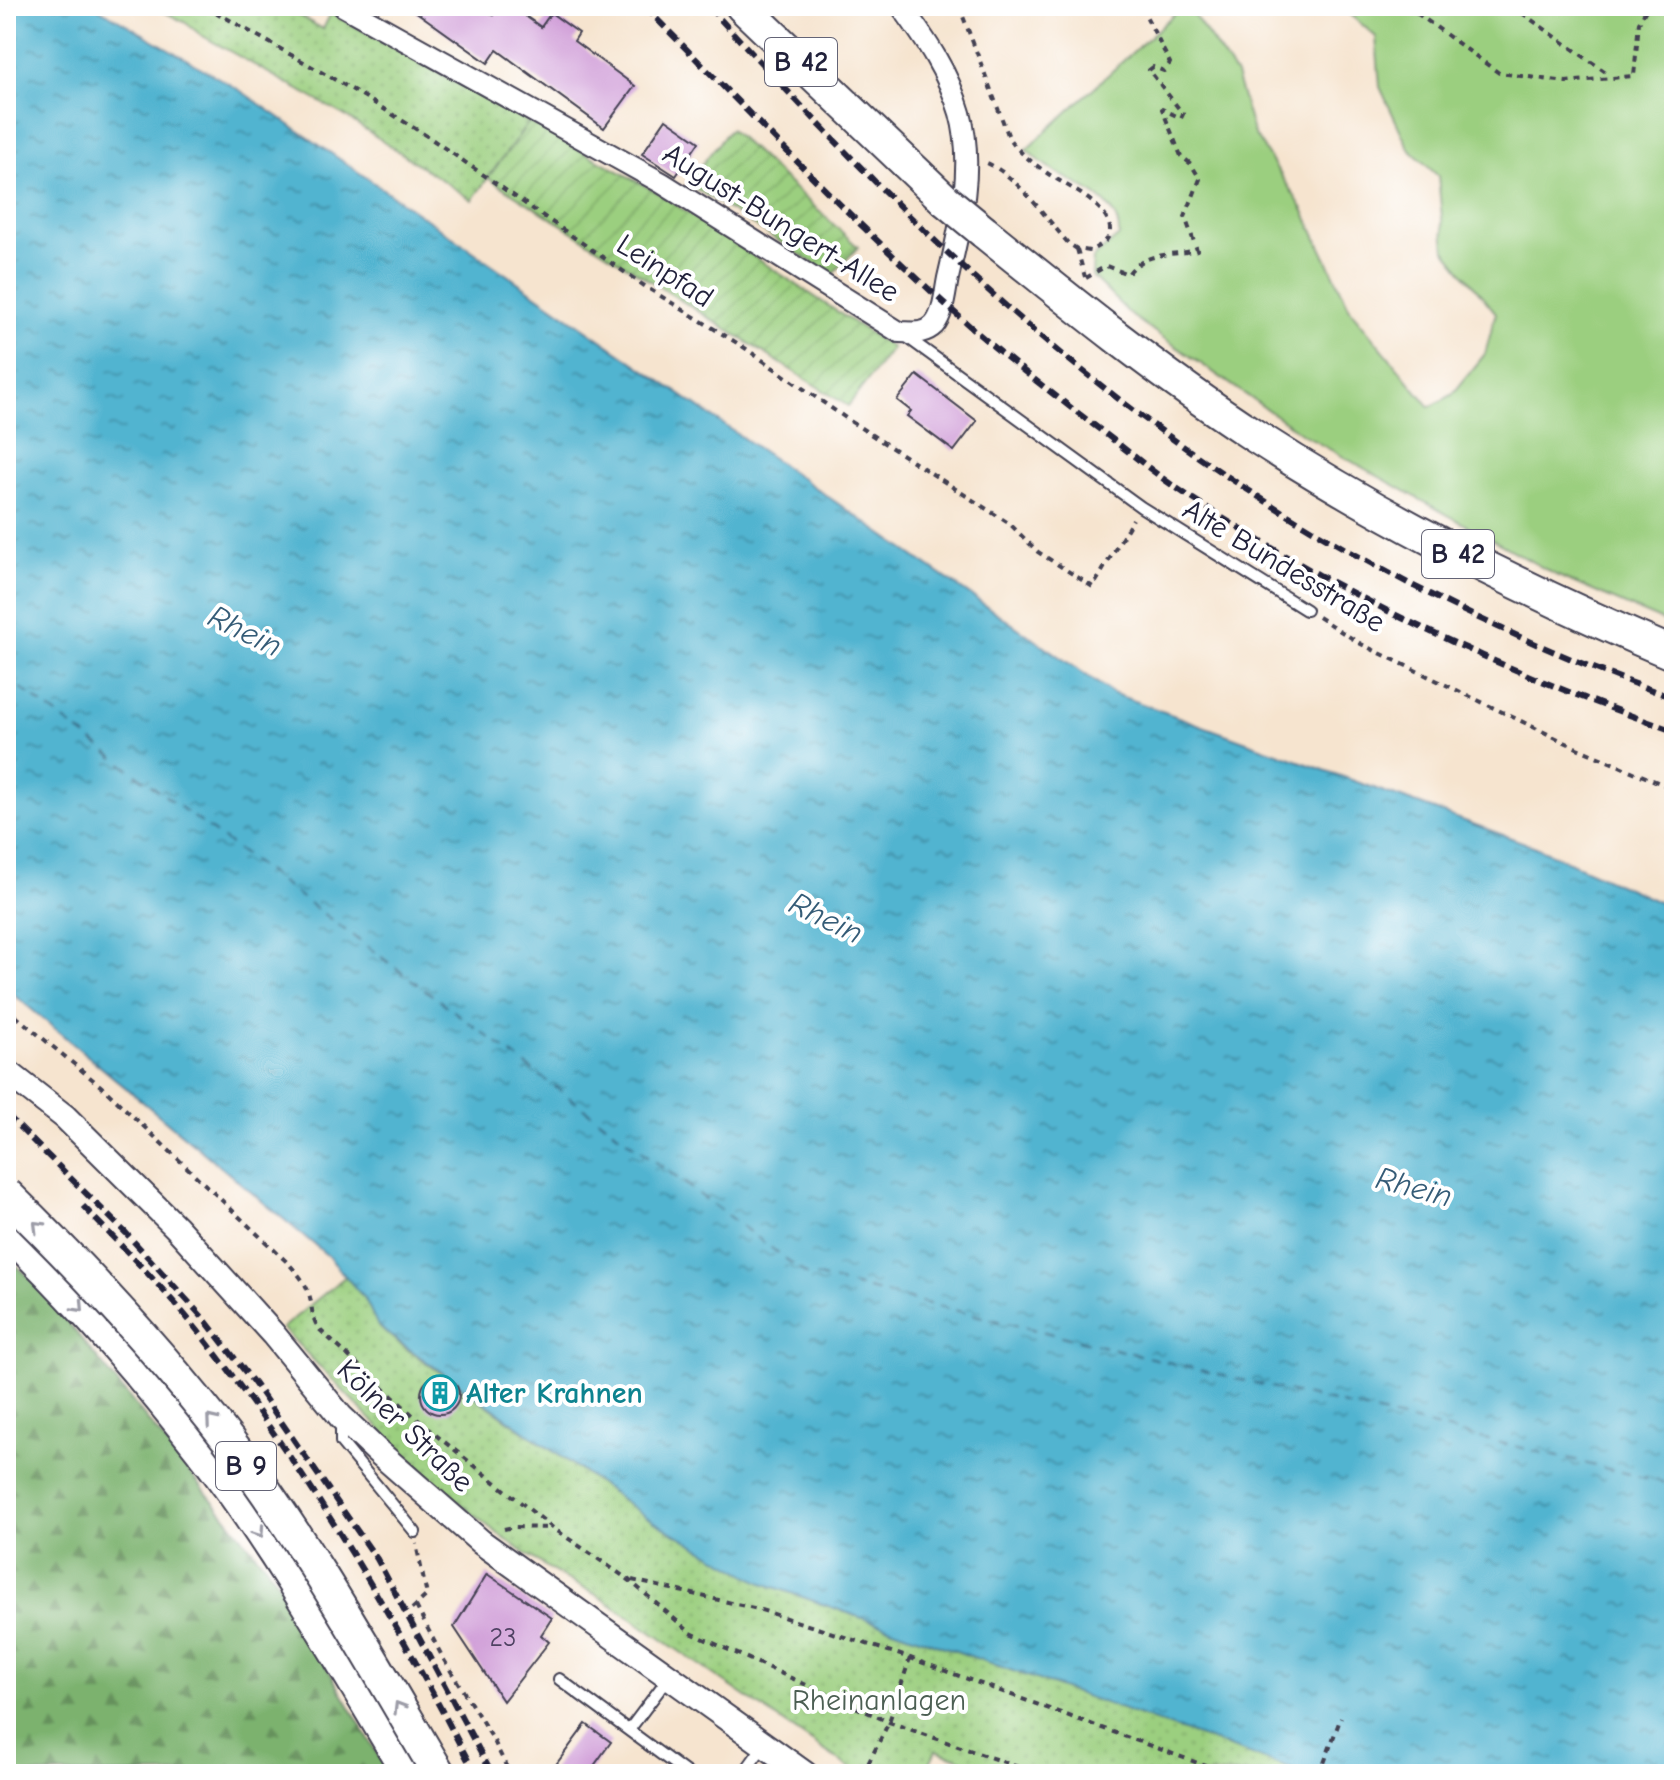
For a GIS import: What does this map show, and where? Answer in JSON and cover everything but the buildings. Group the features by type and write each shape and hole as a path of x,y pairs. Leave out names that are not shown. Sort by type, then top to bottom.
{"main road":[{"name":"B 42","path":"747,7 945,200 1098,325 1252,434 1320,477 1473,562 1674,654"},
{"name":"B 9","path":"6,1194 135,1329 229,1442 299,1543 439,1774"},
{"name":"B 9","path":"6,1230 117,1347 208,1459 271,1551 409,1774"}],"street":[{"name":"August-Bungert-Allee","path":"343,6 662,183 899,332 920,333 931,328 940,317 958,236 966,161 961,115 936,54 901,6"},
{"name":"Kölner Straße","path":"6,1071 65,1117 176,1227 273,1334 341,1417 481,1542 805,1774"}],"lane":[{"name":"Alte Bundesstraße","path":"899,332 1141,507 1306,610"},
{"path":"341,1417 341,1442 415,1532"},
{"path":"629,1730 670,1676"},
{"path":"559,1679 688,1774"},
{"path":"743,1774 764,1745"}],"path":[{"name":"Leinpfad","path":"205,6 360,94 430,138 646,287 742,346 850,421 1010,524 1038,552 1093,587 1141,507"},
{"path":"959,6 1010,140 1019,152 1049,175 1076,190 1107,220 1110,231 1106,242 1090,251 1077,249 997,168 978,160 966,161"},
{"path":"1077,249 1086,278 1106,266 1128,274 1146,258 1197,250 1185,217 1200,179 1191,164 1181,156 1162,109 1179,118 1183,114 1149,70 1153,67 1164,71 1170,63 1141,6"},
{"path":"1407,6 1499,73 1566,82 1634,76 1639,22 1648,6"},
{"path":"1512,6 1612,76"},
{"name":"Alte Bundesstraße","path":"1306,610 1361,644 1577,748 1674,789"},
{"path":"6,1008 103,1088 288,1263 304,1281 310,1295 312,1318 320,1330 427,1428 553,1528 629,1580 691,1633 889,1722 1038,1774"},
{"path":"481,1542 492,1532 513,1527 553,1528"},
{"path":"415,1532 427,1595 414,1607 493,1739 510,1774"},
{"path":"629,1580 758,1609 910,1658 1228,1774"},
{"path":"863,1774 889,1722 910,1658"},
{"path":"1320,1774 1341,1717"}],"green space":[{"path":"153,6 281,6 323,29 331,13 529,122 472,200 345,116"},
{"path":"1183,6 1198,6 1192,12 1236,75 1253,132 1303,209 1351,311 1430,407 1452,395 1485,354 1496,313 1445,250 1438,176 1409,149 1380,87 1376,37 1341,6 1674,6 1674,626 1556,575 1304,435 1132,316 1092,276 1093,258 1119,236 1113,212 1096,195 1051,169 1026,150"},
{"path":"529,122 655,191 892,348 848,406 488,178"},
{"path":"730,129 858,247 832,275 687,183"},
{"path":"6,1256 36,1283 274,1576 389,1774 6,1774"},
{"name":"Rheinanlagen","path":"346,1276 365,1299 380,1328 405,1348 651,1520 760,1582 1306,1774 1001,1774 936,1750 925,1774 859,1774 597,1595 509,1542 468,1510 391,1439 282,1328"}],"water":[{"name":"Rhein","path":"6,6 95,6 241,91 1112,693 1536,847 1674,909 1674,1774 1306,1774 760,1582 651,1520 385,1332 377,1324 365,1299 328,1256 6,988"}],"ferry route":[{"path":"6,677 806,1274 1674,1485"}],"railway":[{"path":"644,6 835,200 954,312 1027,374 1166,480 1233,525 1354,594 1544,682 1674,731"},
{"path":"708,6 849,155 959,263 1073,363 1151,423 1232,480 1402,580 1581,663 1674,698"},
{"path":"6,1114 126,1233 205,1320 254,1383 377,1559 492,1774"},
{"path":"83,1206 185,1315 276,1436 381,1602 475,1774"}],"place":[{"name":"Alter Krahnen","path":"440,1393"}]}
